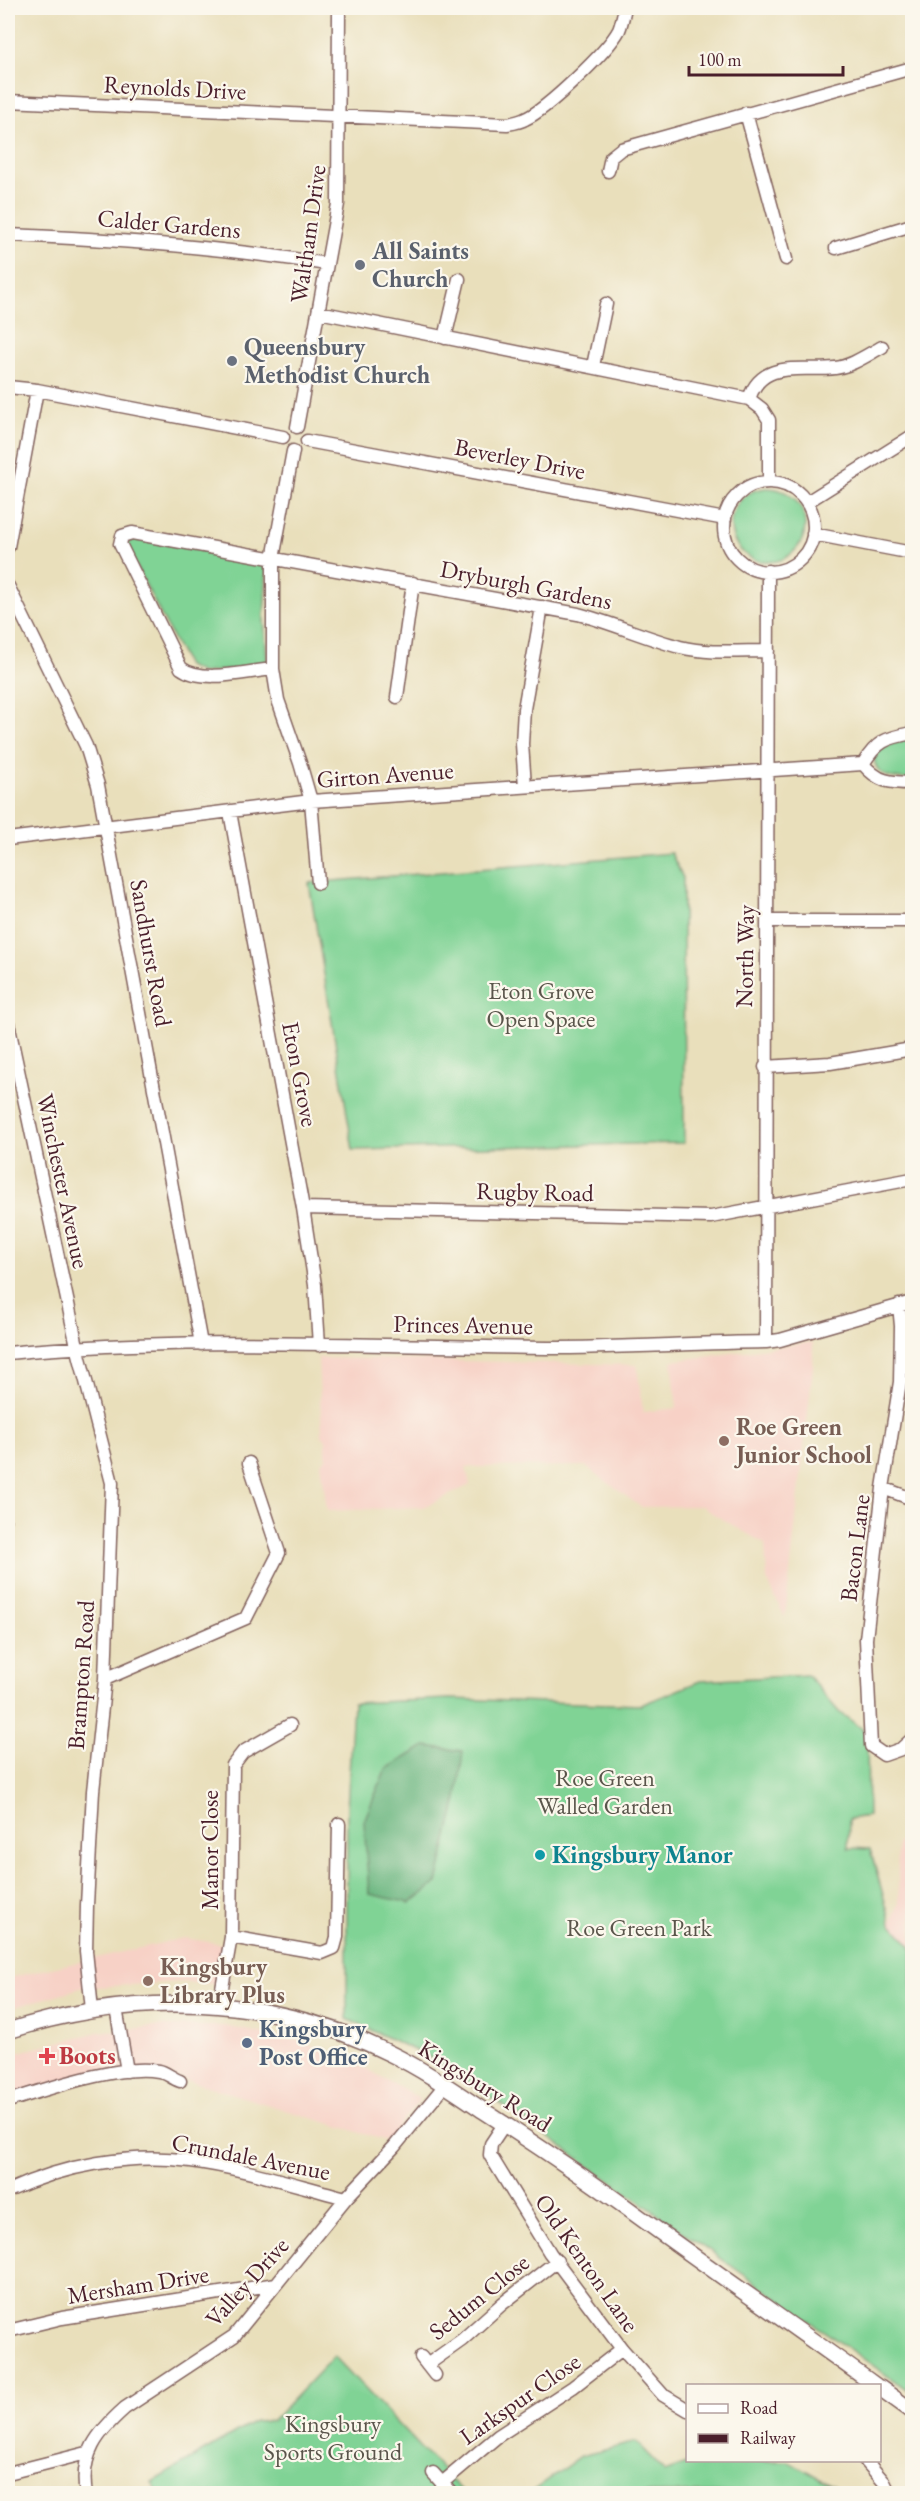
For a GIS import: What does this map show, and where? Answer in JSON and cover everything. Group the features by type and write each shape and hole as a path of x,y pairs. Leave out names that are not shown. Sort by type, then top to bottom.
{"main road":[{"name":"Kingsbury Road","path":"8,2031 62,2015 159,2003 219,2005 280,2014 316,2024 392,2055 505,2123 874,2384"},
{"name":"Kingsbury Road","path":"881,2389 912,2411"}],"street":[{"name":"Waltham Drive","path":"297,427 338,204 339,8"},
{"name":"Reynolds Drive","path":"8,101 507,124 524,120 539,111 609,45 619,29 625,8"},
{"path":"608,171 611,157 621,149 912,68"},
{"path":"746,113 786,259"},
{"path":"836,248 912,225"},
{"name":"Calder Gardens","path":"8,235 100,238 255,252 327,264"},
{"path":"445,338 459,279"},
{"path":"593,366 606,304"},
{"path":"319,312 749,399 762,409 769,420 769,481"},
{"path":"749,399 752,389 761,378 778,371 806,367 834,368 849,364 882,347"},
{"path":"8,382 32,389 284,436"},
{"path":"8,387 32,389"},
{"path":"8,541 32,389"},
{"path":"297,427 305,432 307,441 302,448 293,451 285,446 284,436 288,429 297,427"},
{"path":"807,502 912,436"},
{"name":"Beverley Drive","path":"307,441 725,519"},
{"path":"293,451 273,559 273,669 278,700 311,801 318,883"},
{"path":"769,481 791,487 807,502 813,518 813,534 804,555 789,567 768,571 751,568 735,556 725,535 725,519 736,497 754,484 769,481"},
{"name":"Dryburgh Gardens","path":"273,669 202,676 190,675 181,668 120,544 122,536 132,533 542,607 616,624 682,647 705,650 768,651"},
{"path":"813,534 912,553"},
{"name":"North Way","path":"766,1342 768,571"},
{"path":"398,697 413,584"},
{"name":"Sandhurst Road","path":"8,586 86,746 98,785 201,1344"},
{"path":"525,786 522,744 524,709 542,607"},
{"path":"912,734 890,737 877,745 863,764 878,779 890,783 912,783"},
{"name":"Girton Avenue","path":"8,839 311,801 863,764"},
{"name":"Eton Grove","path":"230,812 303,1208 315,1285 319,1345"},
{"path":"767,921 912,921"},
{"name":"Winchester Avenue","path":"8,1023 77,1346"},
{"path":"765,1067 830,1063 912,1049"},
{"name":"Rugby Road","path":"303,1208 711,1217 912,1179"},
{"name":"Princes Avenue","path":"8,1353 77,1346 201,1344 551,1348 766,1342 912,1302"},
{"name":"Bacon Lane","path":"899,1305 900,1382 883,1488 866,1640 871,1746 884,1755 901,1749 912,1739"},
{"name":"Brampton Road","path":"77,1346 112,1484 105,1679 93,1791 87,1905 86,1951 92,2010"},
{"path":"105,1679 246,1618 279,1553 249,1463"},
{"path":"883,1488 912,1500"},
{"name":"Manor Close","path":"219,2005 231,1937 233,1765 243,1752 290,1725"},
{"path":"231,1937 316,1953 327,1953 334,1948 337,1936 339,1824"},
{"path":"116,2008 127,2071"},
{"path":"8,2101 87,2078 127,2071 158,2071 180,2080"},
{"name":"Valley Drive","path":"87,2453 110,2422 125,2408 234,2336 346,2198 394,2147 444,2085"},
{"name":"Old Kenton Lane","path":"505,2123 491,2144 490,2155 556,2261 622,2349 663,2395 686,2409"},
{"name":"Crundale Avenue","path":"8,2191 65,2170 104,2162 152,2159 191,2161 346,2198"},
{"name":"Sedum Close","path":"428,2366 556,2261"},
{"name":"Mersham Drive","path":"8,2331 62,2318 276,2284"},
{"name":"Larkspur Close","path":"433,2473 446,2487 498,2436 573,2387 622,2349"},
{"path":"8,2473 87,2453 84,2477 86,2493"},
{"path":"867,2462 884,2482 890,2493"}],"shaded area":[{"path":"813,1342 813,1367 785,1618 767,1580 765,1544 705,1509 704,1506 641,1507 585,1466 466,1467 470,1485 424,1507 327,1511 321,1463 326,1458 326,1440 322,1436 318,1358 637,1365 643,1412 677,1408 672,1361"},
{"path":"912,1839 912,1947 891,1923 899,1903 897,1843"},
{"path":"184,1938 222,1944 216,1984 178,1982 81,1988 8,2009 8,1978"},
{"path":"163,2026 224,2026 301,2041 369,2070 420,2099 387,2141 167,2074 121,2073 8,2101 8,2055 98,2032"}],"green space":[{"path":"768,488 782,491 794,499 802,511 805,525 802,539 794,551 782,559 768,562 754,559 742,551 734,539 731,525 734,511 742,499 754,491"},
{"path":"133,538 261,560 267,565 264,618 267,661 263,666 202,673 187,666 128,550 128,543"},
{"path":"912,738 912,779 893,778 882,774 874,758 883,746"},
{"name":"Eton Grove Open Space","path":"671,853 683,878 684,1143 353,1150 309,883"},
{"name":"Roe Green Park","path":"807,1675 839,1712 867,1732 868,1816 849,1819 848,1848 870,1849 891,1923 912,1947 912,2393 511,2111 429,2057 347,2019 347,1810 353,1703 449,1699 641,1705 700,1681"},
{"path":"425,1746 463,1751 457,1798 437,1883 410,1903 369,1894 364,1821 386,1769"},
{"name":"Kingsbury Sports Ground","path":"334,2356 464,2493 158,2494 152,2482 254,2422 272,2421"},
{"path":"636,2442 665,2472 691,2462 791,2462 846,2493 530,2493 581,2456"}],"railway":[{"path":"8,1465 10,1506 8,1624"}],"place":[{"name":"All Saints Church","path":"360,265"},
{"name":"Queensbury Methodist Church","path":"232,361"},
{"name":"Roe Green Junior School","path":"724,1441"},
{"name":"Kingsbury Manor","path":"540,1855"},
{"name":"Kingsbury Library Plus","path":"148,1981"},
{"name":"Kingsbury Post Office","path":"247,2043"},
{"name":"Boots","path":"47,2056"}],"park label":[{"name":"Roe Green Walled Garden","path":"605,1792"}]}
